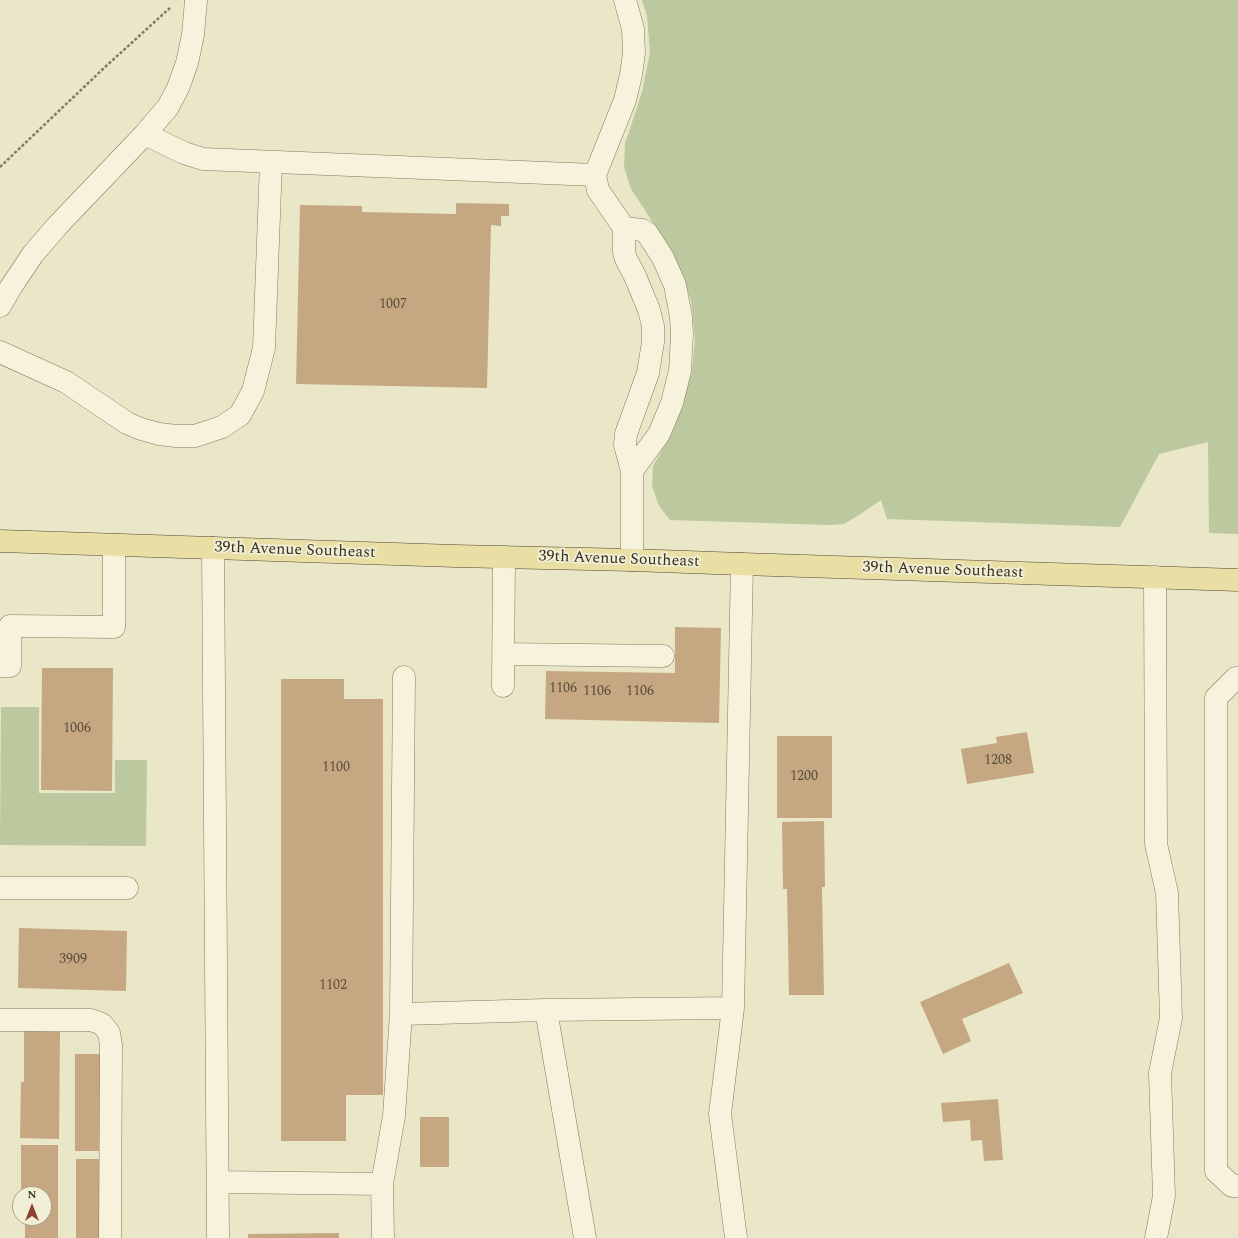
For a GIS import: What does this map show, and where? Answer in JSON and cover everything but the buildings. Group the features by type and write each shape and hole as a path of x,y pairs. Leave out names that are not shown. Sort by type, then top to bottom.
{"main road":[{"name":"39th Avenue Southeast","path":"0,541 1238,580"}],"lane":[{"path":"0,306 33,254 145,134 168,107 180,82 189,56 193,35 196,0"},
{"path":"625,0 633,29 634,54 631,74 625,100 595,175 598,190 624,228 624,252 626,259 635,276 649,310 653,326 653,342 648,373 626,434 626,445 632,471 632,560"},
{"path":"145,134 184,153 203,159 595,175"},
{"path":"0,352 66,382 127,423 159,434 195,436 222,427 240,415 253,391 264,348 271,162"},
{"path":"624,228 642,230 647,233 663,258 670,271 676,290 681,317 682,334 680,371 672,403 659,434 632,471"},
{"path":"0,666 10,666 10,626 114,627 114,545"},
{"path":"213,548 218,1238"},
{"path":"503,686 504,557"},
{"path":"736,1238 720,1114 733,1008 742,564"},
{"path":"1156,577 1156,844 1167,893 1171,1018 1160,1073 1164,1196 1156,1238"},
{"path":"504,654 663,656"},
{"path":"383,1238 382,1184 394,1116 401,1014 404,677"},
{"path":"1238,678 1236,678 1216,698 1216,1171 1232,1186 1238,1186"},
{"path":"0,888 127,888"},
{"path":"401,1014 546,1010 733,1008"},
{"path":"546,1010 585,1238"},
{"path":"0,1020 91,1020 102,1024 109,1034 111,1045 110,1238"},
{"path":"218,1182 382,1184"}],"path":[{"path":"0,167 104,68 174,5"}],"green space":[{"path":"642,0 1238,0 1238,534 1209,533 1208,442 1159,454 1120,527 887,519 881,500 844,524 829,525 670,520 659,506 652,486 653,466 672,432 683,403 692,371 695,339 691,300 677,264 631,189 624,167 625,144 642,92 650,52 647,16"},
{"path":"1,707 39,707 39,793 115,793 115,760 147,760 146,846 0,845"}]}
